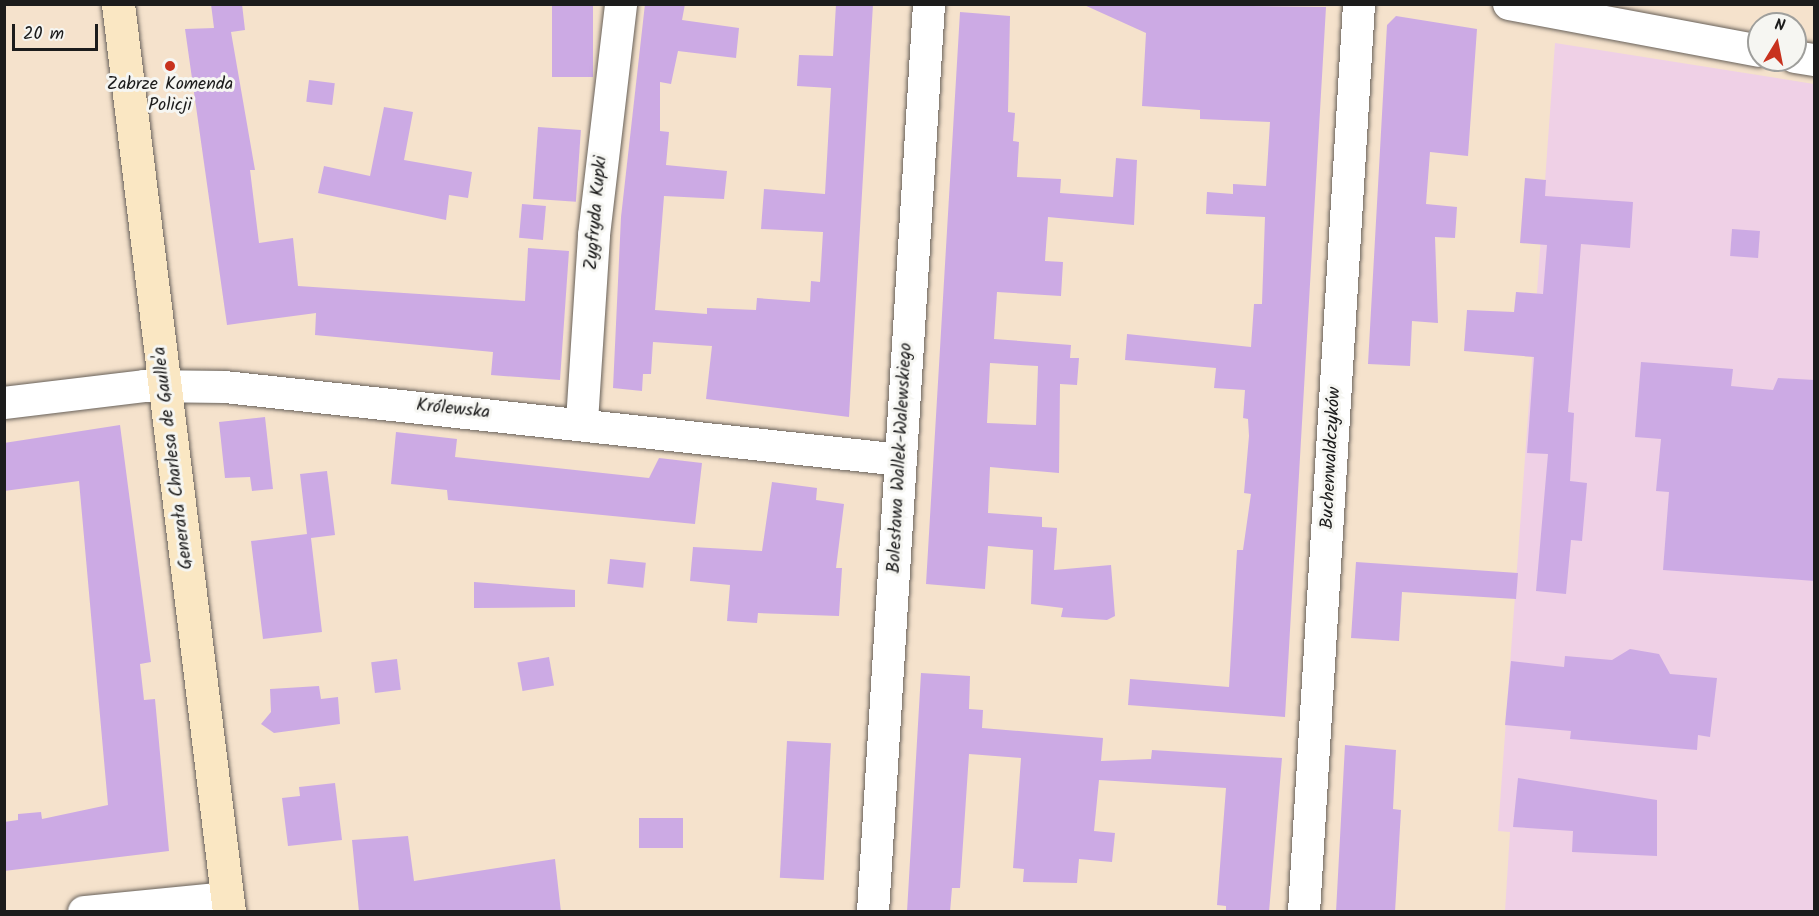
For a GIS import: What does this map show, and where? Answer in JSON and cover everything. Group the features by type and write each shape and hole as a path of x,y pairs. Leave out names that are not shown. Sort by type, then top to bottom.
{"main road":[{"name":"Generała Charlesa de Gaulle'a","path":"118,4 228,904"}],"street":[{"name":"Zygfryda Kupki","path":"582,422 595,224 621,4"},
{"name":"Bolesława Wallek-Walewskiego","path":"873,912 929,4"},
{"name":"Buchenwaldczyków","path":"1304,912 1359,4"},
{"path":"1509,4 1747,49"},
{"name":"Królewska","path":"4,403 165,386 582,422 901,460"},
{"path":"84,912 228,904"}],"shaded area":[{"path":"1555,43 1814,84 1814,911 1505,911 1510,832 1498,831"}],"building":[{"path":"211,4 242,4 245,30 231,32 255,170 250,170 259,243 293,238 298,286 525,301 528,248 569,251 560,380 491,375 493,352 315,335 316,313 227,325 185,29 214,28"},
{"path":"552,4 593,4 593,77 552,77"},
{"path":"645,4 685,4 682,20 739,28 736,58 678,51 671,84 660,82 660,131 669,132 666,165 727,171 724,199 664,196 655,310 707,314 707,308 756,310 757,298 810,302 811,281 820,282 823,232 761,229 764,189 825,194 831,88 797,86 799,55 833,56 836,4 873,4 849,417 706,399 712,346 653,342 651,374 643,374 642,391 613,388 621,217"},
{"path":"1082,4 1326,7 1285,717 1128,705 1130,679 1229,687 1237,550 1243,550 1251,494 1244,493 1249,436 1248,419 1243,418 1245,390 1214,388 1216,368 1125,360 1127,334 1251,347 1254,304 1262,304 1265,217 1206,214 1207,192 1233,194 1233,184 1266,186 1270,122 1200,119 1200,110 1142,106 1146,33"},
{"path":"960,12 1010,16 1008,112 1015,113 1013,141 1019,142 1017,177 1061,179 1060,193 1113,197 1116,158 1137,160 1134,225 1048,217 1045,261 1063,262 1061,296 997,292 994,339 1071,345 1070,358 1079,358 1077,385 1060,384 1059,473 990,467 988,513 1042,517 1042,527 1057,528 1054,570 1111,565 1115,616 1107,620 1061,617 1063,608 1031,604 1033,550 988,546 985,589 926,584","holes":["990,363 1038,366 1036,425 987,423"]},
{"path":"1396,16 1477,29 1468,156 1430,152 1426,204 1457,207 1455,238 1435,237 1438,323 1412,321 1410,366 1368,364 1387,25"},
{"path":"309,80 335,83 332,105 306,102"},
{"path":"384,107 413,112 404,160 472,172 468,198 449,195 446,220 318,193 324,166 370,176"},
{"path":"538,127 581,130 576,202 533,199"},
{"path":"1525,178 1546,180 1545,196 1633,202 1630,248 1581,244 1568,412 1574,413 1570,481 1587,483 1582,541 1571,540 1566,594 1536,591 1548,454 1527,453 1534,357 1464,351 1467,310 1514,312 1516,292 1543,294 1547,245 1520,243"},
{"path":"522,204 546,206 543,240 519,238"},
{"path":"1732,229 1760,231 1758,258 1730,256"},
{"path":"1641,362 1733,369 1731,386 1773,390 1778,378 1815,380 1815,581 1663,570 1669,492 1656,491 1661,439 1635,437"},
{"path":"265,417 273,489 252,491 250,477 225,478 219,422"},
{"path":"120,425 151,662 140,664 144,700 155,699 169,851 4,871 4,822 18,820 18,814 41,812 42,819 108,805 79,481 4,491 4,443"},
{"path":"396,432 457,439 455,457 649,478 659,458 702,463 695,524 448,500 447,490 391,484"},
{"path":"327,471 335,535 311,538 322,632 263,639 251,541 307,534 300,474"},
{"path":"772,482 817,488 816,500 844,504 836,568 842,568 839,616 758,613 757,623 727,621 730,585 690,581 693,547 762,551"},
{"path":"610,559 646,563 643,588 607,584"},
{"path":"1356,562 1518,573 1516,599 1402,592 1399,641 1351,638"},
{"path":"474,582 575,590 575,607 474,608"},
{"path":"1630,649 1659,654 1670,674 1717,678 1710,737 1698,735 1697,750 1570,739 1571,731 1505,725 1511,661 1564,667 1565,656 1612,660"},
{"path":"549,657 554,686 523,691 517,663"},
{"path":"397,659 401,690 375,693 371,662"},
{"path":"921,673 970,676 969,709 983,710 982,728 1103,738 1101,761 1151,759 1152,750 1282,758 1269,912 1226,912 1226,906 1217,905 1226,788 1099,780 1094,831 1115,833 1112,862 1079,859 1077,883 1023,882 1024,869 1013,868 1021,758 969,754 960,888 952,888 950,912 907,912"},
{"path":"319,686 321,699 338,697 340,724 274,733 261,724 271,712 270,689"},
{"path":"787,741 831,743 824,880 780,878"},
{"path":"1345,745 1396,750 1393,809 1401,810 1395,912 1336,912"},
{"path":"1518,778 1657,800 1657,856 1572,852 1573,831 1513,827"},
{"path":"335,783 342,840 288,846 282,798 300,796 299,787"},
{"path":"639,818 683,818 683,848 639,848"},
{"path":"408,836 414,881 555,859 561,912 359,912 352,840"}],"place":[{"name":"Zabrze Komenda Policji","path":"170,66"}]}
